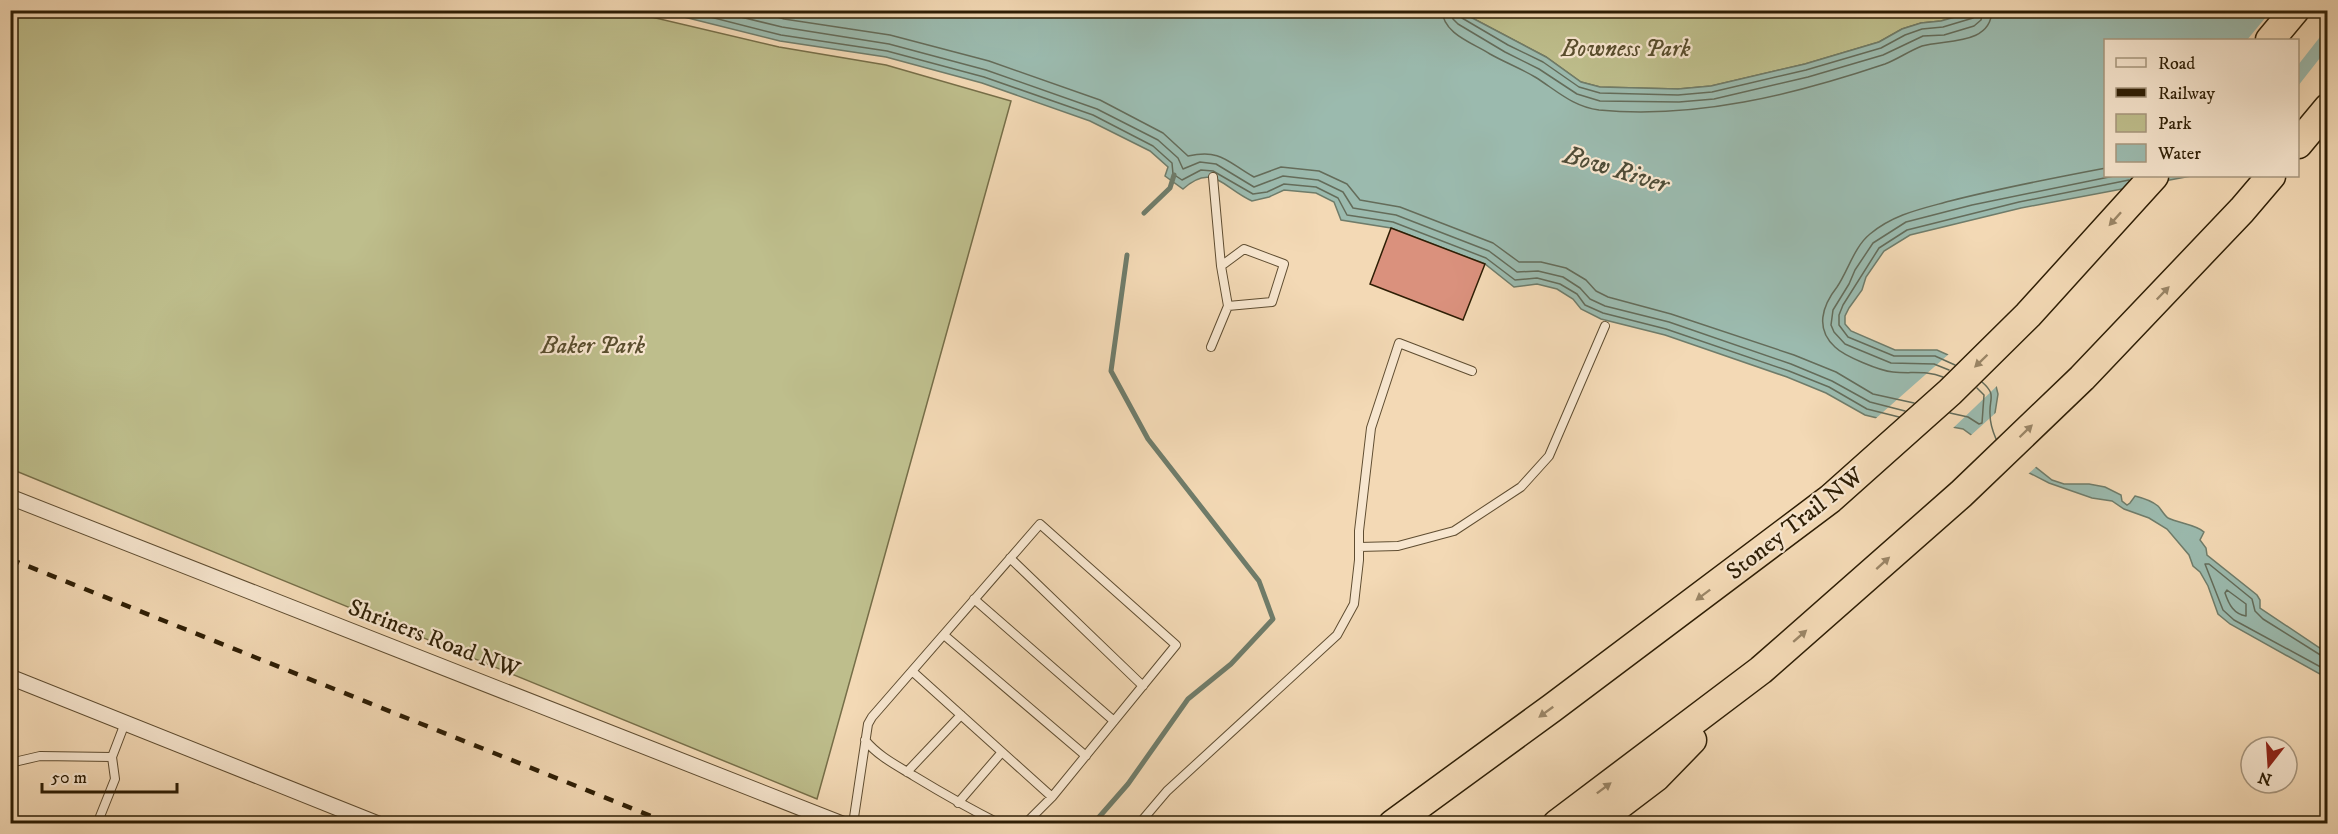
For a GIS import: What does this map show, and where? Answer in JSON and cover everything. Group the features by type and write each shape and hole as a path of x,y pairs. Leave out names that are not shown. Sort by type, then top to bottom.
{"highway":[{"path":"2272,39 2295,10"},
{"path":"2299,143 2328,108"},
{"name":"Stoney Trail NW","path":"1393,824 1552,708 1830,499 1892,445 2021,323 2153,177"},
{"path":"1557,824 1761,670 1961,494 2082,378 2242,210 2270,177"},
{"path":"1594,824 1656,777 1761,670"},
{"path":"1386,824 1422,801"}],"street":[{"name":"Shriners Road NW","path":"10,497 842,824"},
{"path":"10,677 378,824"}],"lane":[{"path":"1211,347 1228,306 1221,266 1213,177"},
{"path":"1221,266 1244,249 1284,264 1272,302 1228,306"},
{"path":"1359,547 1398,546 1454,531 1521,487 1549,456 1605,326"},
{"path":"1138,824 1167,791 1337,636 1354,604 1359,531 1371,428 1399,343 1472,370"},
{"path":"853,824 868,724 872,717 1040,524 1176,645 1052,797 1025,824"},
{"path":"1010,558 1143,686"},
{"path":"974,599 1114,721"},
{"path":"944,635 1086,756"},
{"path":"912,670 1052,797"},
{"path":"907,772 961,716"},
{"path":"97,824 115,779 111,758 124,723"},
{"path":"866,740 875,751 907,772 958,803 1000,824"},
{"path":"958,803 1002,752"},
{"path":"10,763 40,756 111,758"}],"green space":[{"name":"Baker Park","path":"10,11 626,11 779,47 886,65 1011,101 817,799 11,469"},
{"name":"Bowness Park","path":"1459,11 1976,11 1941,21 1921,23 1902,29 1879,42 1805,64 1711,86 1678,89 1600,87 1581,82 1546,57"}],"water":[{"name":"Bow River","path":"660,11 1459,11 1546,57 1581,82 1600,87 1678,89 1711,86 1805,64 1879,42 1902,29 1921,23 1941,21 1976,11 2327,11 2327,163 2299,167 2299,39 2104,39 2104,177 2186,177 2021,208 1910,235 1884,251 1849,308 1845,316 1845,324 1851,331 1895,350 1937,350 1957,359 1996,386 1998,394 1995,413 2000,433 2015,451 2052,480 2064,484 2089,484 2105,487 2121,495 2122,501 2127,505 2135,496 2144,499 2158,506 2168,518 2204,532 2200,540 2206,548 2207,555 2257,595 2260,608 2327,653 2327,678 2230,624 2218,614 2208,586 2200,572 2193,566 2189,555 2167,529 2112,501 2092,498 2049,483 2010,463 1963,429 1947,426 1918,428 1865,415 1826,393 1787,377 1665,335 1601,319 1581,309 1573,299 1557,289 1537,284 1514,287 1485,264 1391,228 1341,220 1334,202 1316,193 1284,190 1252,201 1218,180 1210,178 1193,181 1183,189 1165,176 1168,167 1150,151 1090,121 982,83 886,57 780,41"}],"pier":[{"path":"2271,11 2327,11 2327,28 2299,64 2299,39 2248,39"},
{"path":"2327,49 2328,156 2318,168 2299,170 2299,85"},
{"path":"1950,353 1985,373 1998,385 1951,430 1918,431 1874,420"},
{"path":"2000,409 2002,432 2038,465 2027,475 2009,466 1969,437"}],"building":[{"path":"1391,228 1485,264 1463,320 1370,284"}],"waterway":[{"path":"1144,213 1170,188 1174,175"},
{"path":"1093,824 1128,784 1188,699 1231,664 1273,619 1259,581 1148,439 1111,371 1127,255"}],"railway":[{"path":"10,559 671,824"}]}
